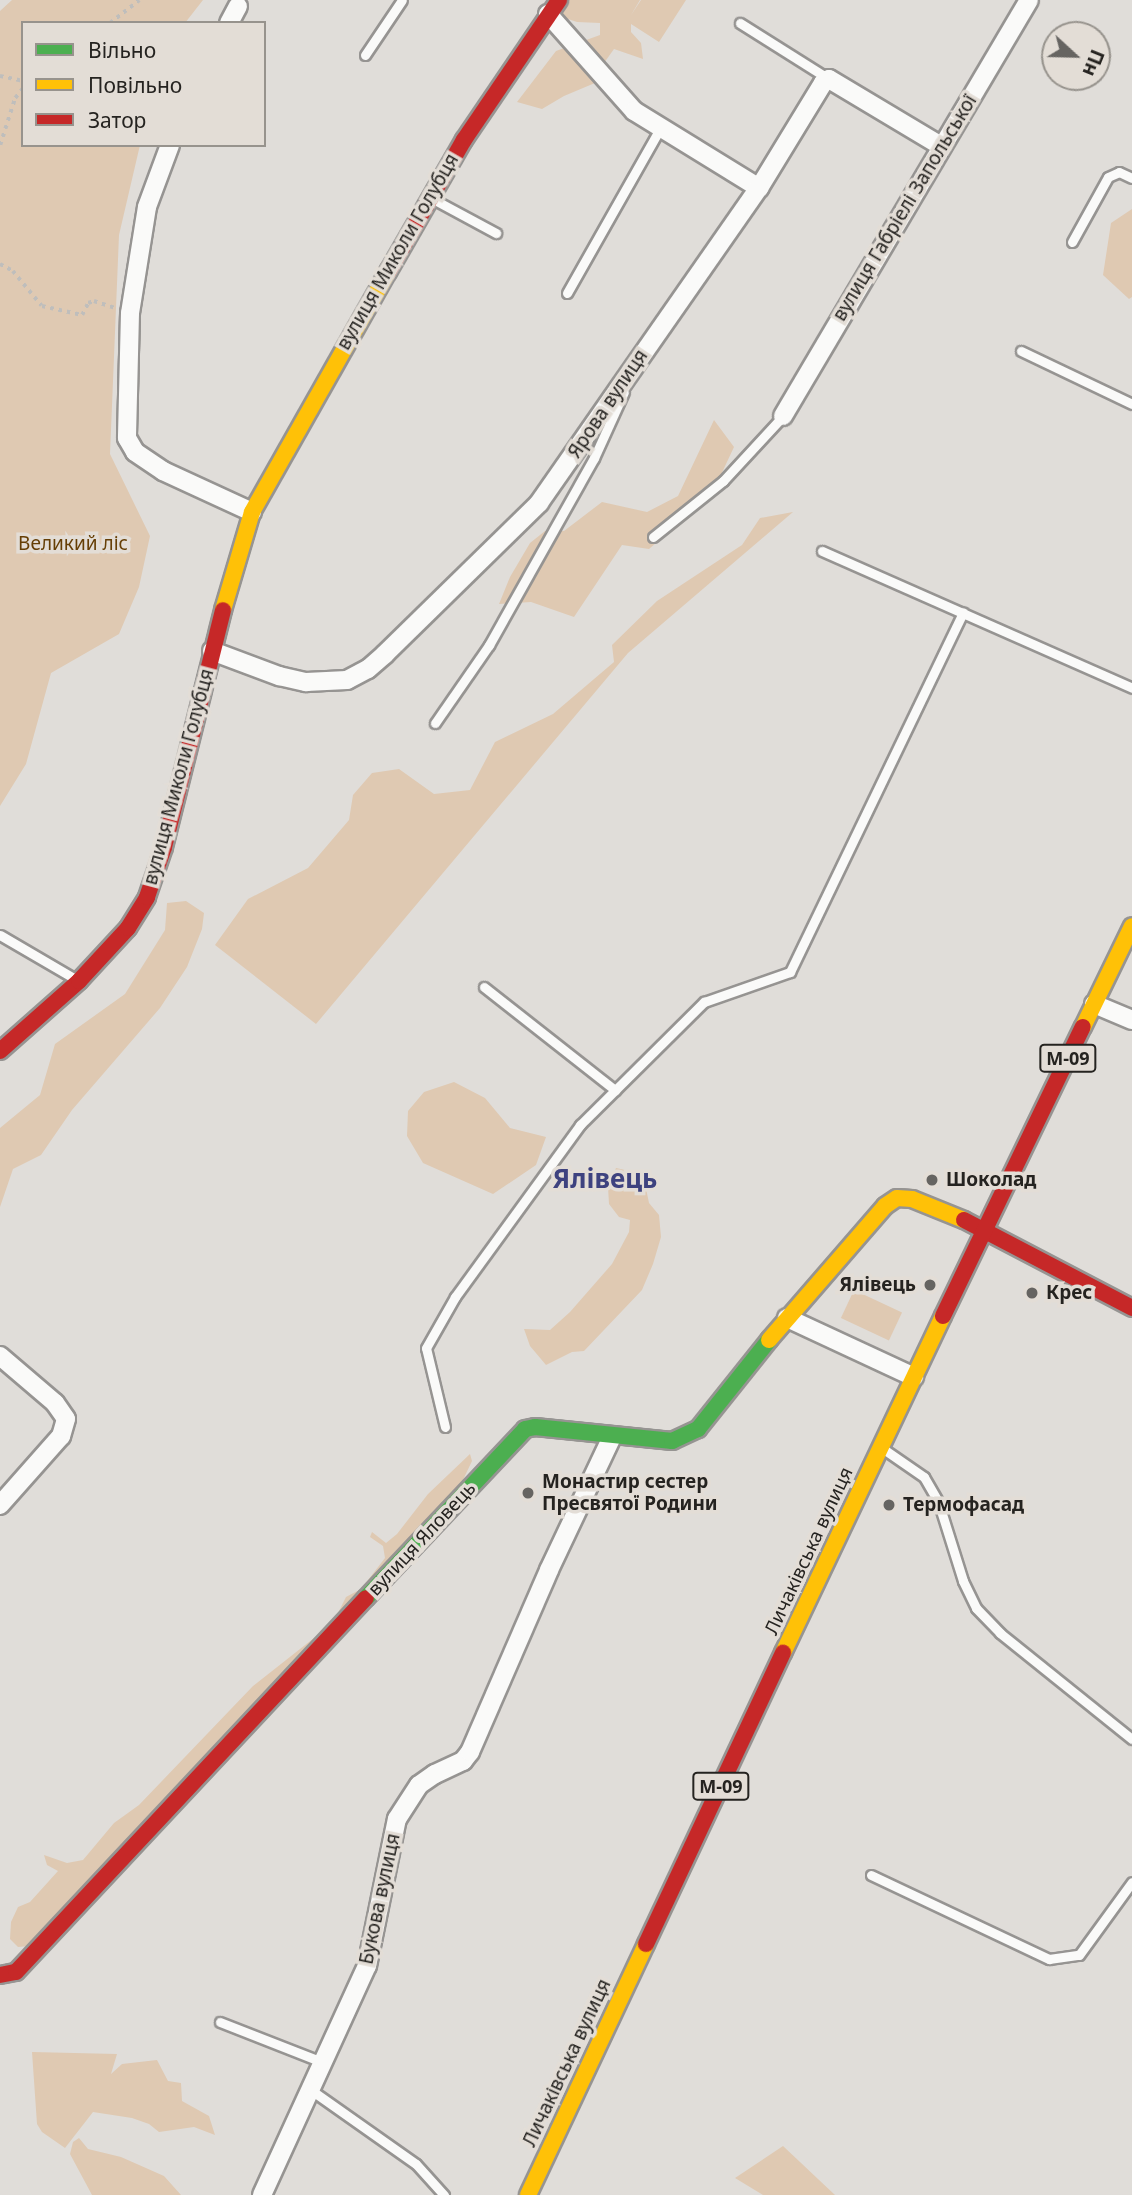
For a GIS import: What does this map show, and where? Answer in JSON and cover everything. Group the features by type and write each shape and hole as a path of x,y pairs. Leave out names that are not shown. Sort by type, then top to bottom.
{"street":[{"name":"вулиця Габріелі Запольської","path":"782,416 1029,0"},
{"path":"230,21 238,6"},
{"path":"554,7 634,111 760,188"},
{"name":"вулиця Миколи Голубця","path":"0,1051 79,981 128,928 147,897 164,847 239,548 252,512 282,454 464,139 554,7"},
{"path":"829,79 941,146"},
{"name":"Ярова вулиця","path":"212,651 279,676 306,682 347,680 368,669 539,503 636,361 760,188 818,90 829,79"},
{"path":"169,147 147,207 132,300 127,438 135,452 163,471 252,512"},
{"name":"Личаківська вулиця","path":"528,2195 880,1447 1132,926"},
{"path":"1094,1004 1132,1020"},
{"name":"вулиця Яловець","path":"0,1975 16,1972 525,1429 535,1427 612,1437 672,1441 698,1429 787,1318 885,1206 897,1198 912,1199 986,1229"},
{"path":"986,1229 1132,1308"},
{"path":"787,1318 914,1377"},
{"path":"0,1356 55,1403 66,1419 61,1436 0,1505"},
{"name":"Букова вулиця","path":"262,2195 367,1966 397,1819 419,1785 463,1761 470,1752 549,1570 612,1437"}],"lane":[{"path":"365,55 402,0"},
{"path":"740,23 829,79"},
{"path":"567,293 661,127"},
{"path":"1072,242 1108,177 1119,172 1132,178"},
{"path":"430,197 496,233"},
{"path":"1021,351 1132,404"},
{"path":"435,723 489,645 594,458 636,361"},
{"path":"653,537 723,481 782,416"},
{"path":"822,551 1132,686"},
{"path":"445,1427 426,1348 455,1297 580,1125 704,1002 790,972 963,613"},
{"path":"0,936 79,981"},
{"path":"484,988 615,1090"},
{"path":"880,1447 924,1477 938,1501 963,1581 976,1608 1000,1633 1132,1739"},
{"path":"871,1875 1049,1959 1079,1955 1132,1882"},
{"path":"220,2022 322,2063"},
{"path":"311,2090 416,2164 444,2195"}],"path":[{"path":"113,21 139,0"},
{"path":"0,76 21,81"},
{"path":"0,145 15,98 21,90"},
{"path":"0,264 13,271 42,306 82,315 88,303 94,301"}],"green space":[{"name":"Великий ліс","path":"12,0 203,0 187,21 21,21 21,147 140,147 119,235 110,454 150,536 139,587 119,634 51,673 26,764 0,806 0,11"},
{"path":"551,0 640,0 631,15 641,0 686,0 659,42 631,24 631,32 641,43 643,59 614,49 604,63 614,75 564,96 542,109 517,102 556,51 600,35 600,23 577,22 544,11"},
{"path":"1132,209 1132,297 1129,299 1103,275 1111,223"},
{"path":"714,420 734,447 711,496 649,549 622,545 574,617 531,602 499,604 510,577 530,543 545,531 564,531 602,502 647,512 678,496"},
{"path":"793,512 628,653 316,1024 215,945 248,899 308,868 349,820 353,795 372,773 399,769 434,794 470,790 495,742 553,714 614,662 612,645 657,601 742,545 760,518"},
{"path":"186,901 204,913 202,929 187,967 160,1008 72,1110 41,1155 13,1169 0,1207 0,1128 40,1095 55,1044 125,994 165,930 167,903"},
{"path":"454,1082 485,1098 510,1128 546,1137 536,1165 493,1194 423,1163 407,1136 408,1111 424,1092"},
{"path":"616,1168 643,1174 649,1203 659,1215 661,1237 653,1264 642,1290 584,1351 572,1352 546,1365 530,1346 524,1329 550,1330 570,1312 612,1264 629,1232 630,1220 619,1217 609,1204 608,1187"},
{"path":"854,1290 902,1312 889,1340 841,1318"},
{"path":"470,1454 472,1461 462,1482 422,1540 404,1551 377,1588 297,1674 270,1697 232,1742 40,1938 30,1946 18,1947 10,1939 11,1922 18,1907 30,1902 58,1871 47,1865 44,1855 67,1863 83,1860 114,1823 139,1805 253,1686 333,1623 346,1597 361,1589 385,1558 383,1546 370,1537 372,1532 386,1543 397,1534 428,1494"},
{"path":"32,2052 117,2054 111,2074 122,2064 157,2060 168,2081 181,2083 182,2101 209,2116 215,2135 194,2127 159,2132 149,2124 132,2118 93,2112 65,2148 42,2132 37,2124"},
{"path":"79,2138 88,2149 121,2157 164,2176 181,2195 92,2195 70,2154 73,2142"},
{"path":"783,2146 835,2195 763,2195 735,2178"}],"traffic: fast":[{"path":"366,1598 525,1429 535,1427 672,1441 698,1429 769,1340"}],"traffic: slow":[{"path":"223,610 252,512 388,272"},
{"path":"1083,1027 1132,926"},
{"path":"769,1340 885,1206 897,1198 912,1199 964,1220"},
{"path":"783,1653 943,1316"},
{"path":"528,2195 646,1944"}],"traffic: jam":[{"path":"388,272 464,140 559,0"},
{"path":"0,1051 79,981 128,928 147,897 164,847 223,610"},
{"path":"943,1316 1083,1027"},
{"path":"964,1220 1132,1308"},
{"path":"0,1975 16,1972 366,1598"},
{"path":"646,1944 783,1653"}],"place":[{"name":"Шоколад","path":"932,1180"},
{"name":"Ялівець","path":"930,1285"},
{"name":"Крес","path":"1032,1293"},
{"name":"Монастир сестер Пресвятої Родини","path":"528,1493"},
{"name":"Термофасад","path":"889,1505"}],"district":[{"name":"Ялівець","path":"605,1179"}]}
